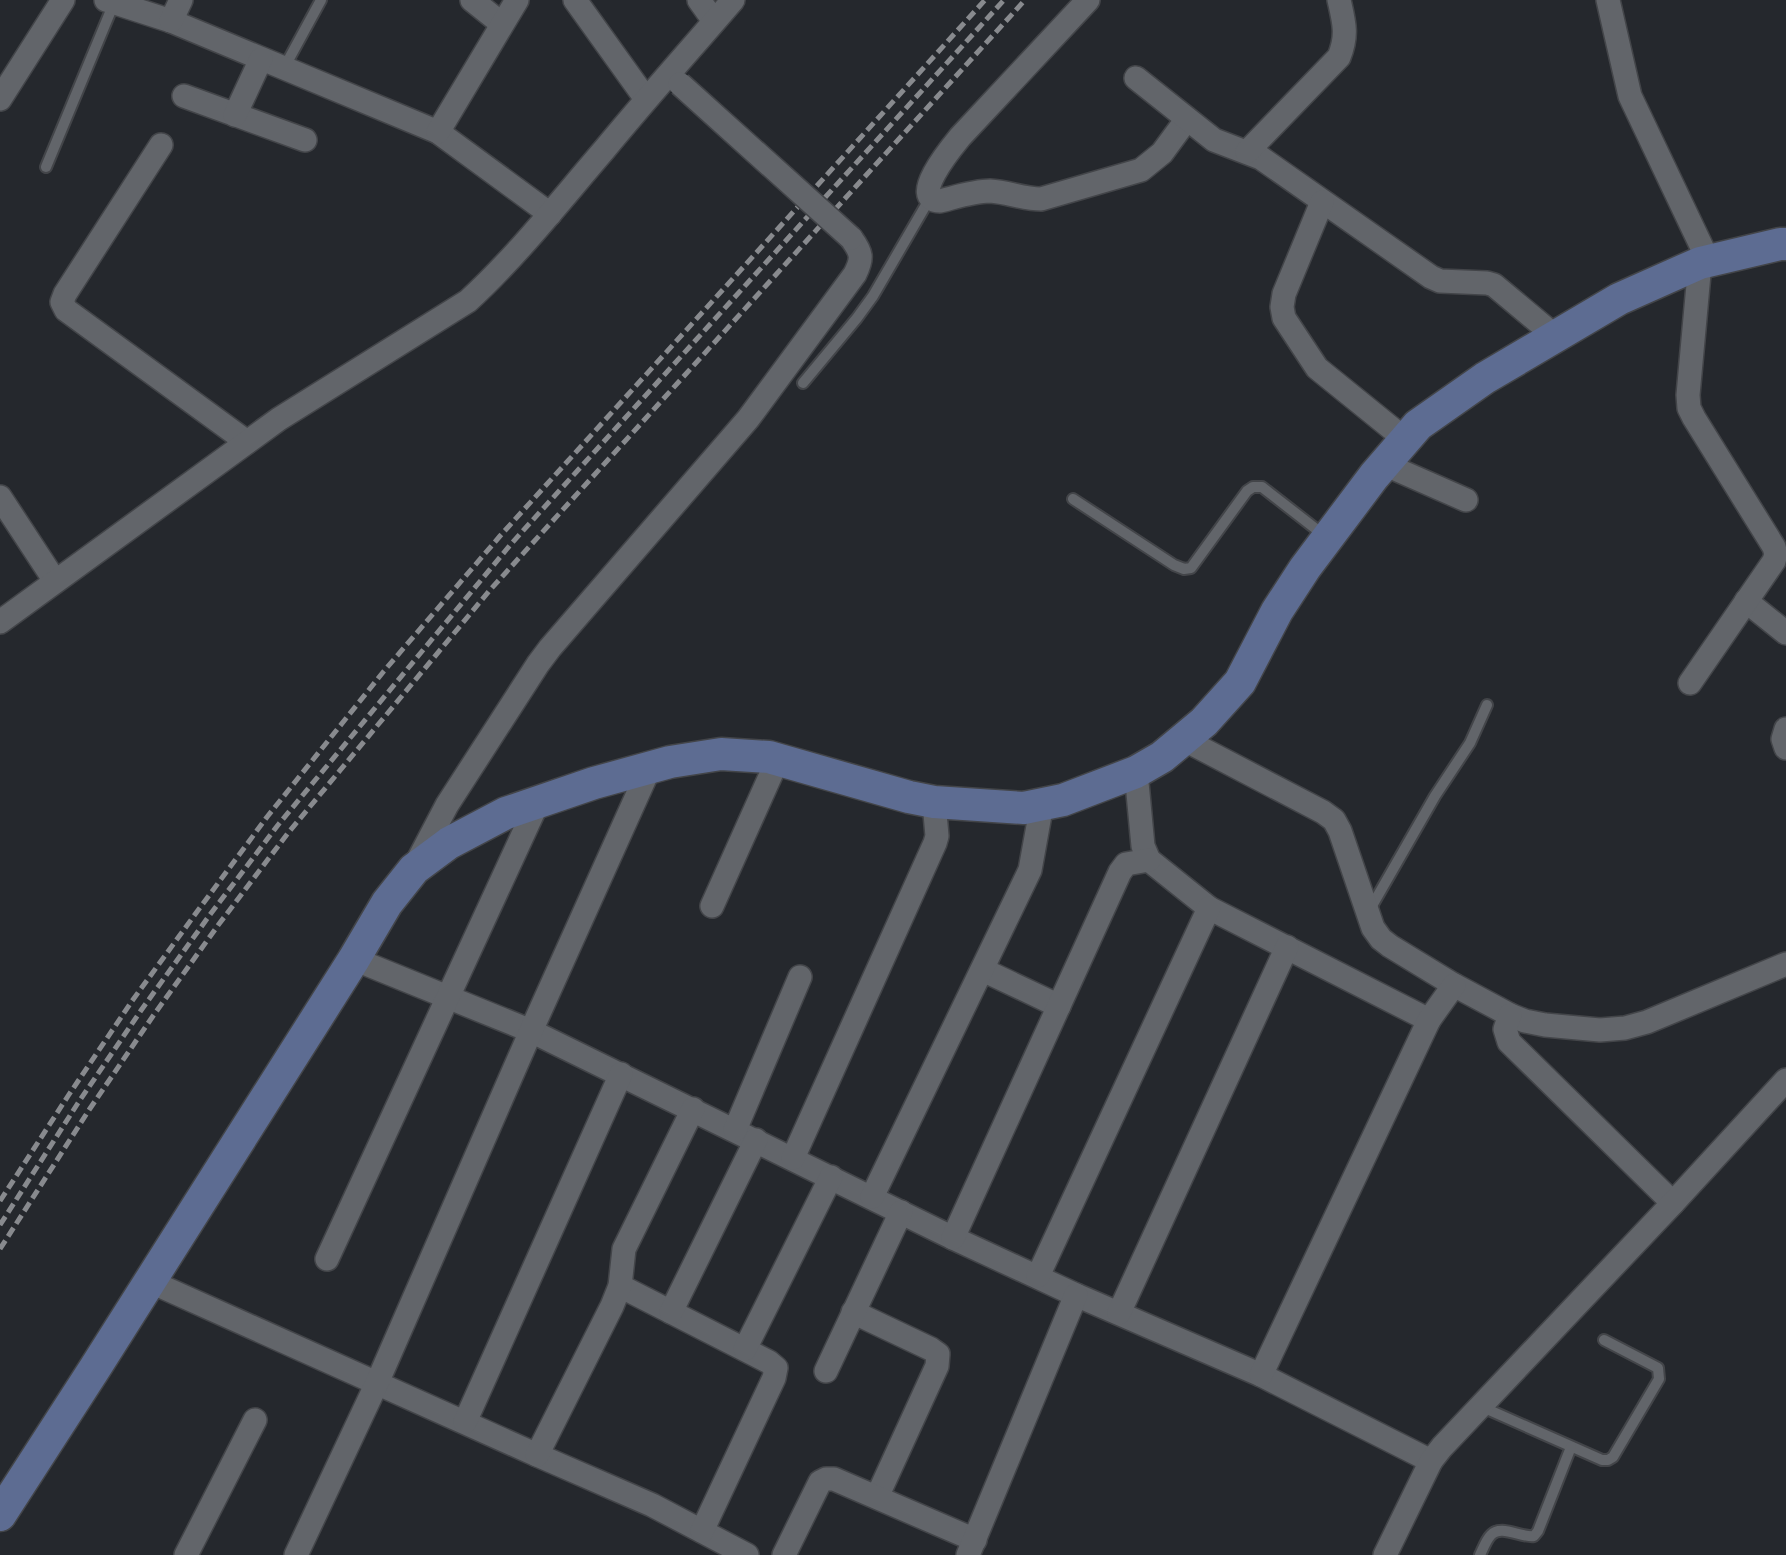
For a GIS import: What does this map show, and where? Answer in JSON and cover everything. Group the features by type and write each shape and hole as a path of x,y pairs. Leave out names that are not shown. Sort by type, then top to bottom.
{"main road":[{"path":"0,1516 387,903 414,869 449,843 506,813 538,802 650,766 721,754 778,759 934,802 1024,808 1063,800 1136,772 1162,757 1204,722 1240,682 1277,611 1384,464 1418,425 1485,378 1619,299 1704,262 1786,244"}],"street":[{"path":"0,99 10,63 63,0"},
{"path":"171,21 181,0"},
{"path":"472,0 502,24"},
{"path":"438,132 517,0"},
{"path":"575,0 646,99"},
{"path":"699,0 715,21"},
{"path":"0,622 279,419 468,301 550,214 646,99 674,80 733,0"},
{"path":"1087,0 954,144 929,183 927,195 940,201 986,191 1041,199 1141,170 1162,153 1188,119"},
{"path":"1247,152 1339,57 1346,32 1339,0"},
{"path":"1608,0 1630,96 1704,262 1688,395 1689,408 1776,554 1774,561 1690,683"},
{"path":"110,1 171,21 438,132 550,214"},
{"path":"236,115 261,58"},
{"path":"1136,78 1214,140 1261,158 1440,281 1494,285 1555,336"},
{"path":"414,869 447,805 550,648 755,410 855,274 861,261 859,249 851,238 674,80"},
{"path":"184,96 305,140"},
{"path":"161,145 61,302 66,310 247,442"},
{"path":"1322,202 1284,294 1284,318 1317,368 1406,440"},
{"path":"1384,464 1466,500"},
{"path":"0,497 55,581"},
{"path":"1746,601 1786,633"},
{"path":"1786,729 1783,739 1786,748"},
{"path":"1183,739 1334,820 1373,928 1381,939 1454,985 1525,1021 1600,1030 1625,1028 1647,1022 1786,964"},
{"path":"712,906 778,759"},
{"path":"296,1555 377,1383 650,766"},
{"path":"1136,772 1143,846 1149,860 1209,908 1429,1020"},
{"path":"327,1259 538,802"},
{"path":"793,1158 935,843 937,836 934,802"},
{"path":"872,1197 1030,870 1042,804"},
{"path":"953,1238 1120,872 1126,864 1149,860"},
{"path":"1038,1276 1209,908"},
{"path":"1118,1313 1287,947"},
{"path":"354,959 531,1031 953,1238 1261,1375 1431,1461"},
{"path":"983,970 1059,1006"},
{"path":"735,1130 800,977"},
{"path":"1261,1375 1429,1020 1454,985"},
{"path":"1510,1015 1505,1029 1509,1042 1673,1203"},
{"path":"465,1422 621,1074"},
{"path":"1385,1555 1431,1461 1442,1447 1786,1080"},
{"path":"537,1455 612,1306 620,1286 624,1249 693,1109"},
{"path":"671,1312 756,1140"},
{"path":"745,1349 831,1177"},
{"path":"826,1371 901,1212"},
{"path":"149,1281 652,1505 747,1555"},
{"path":"620,1286 745,1349 776,1368 774,1378 702,1531"},
{"path":"784,1555 820,1482 826,1479 834,1479 877,1497 971,1547 1076,1295"},
{"path":"853,1312 938,1354 937,1366 877,1497"},
{"path":"187,1555 255,1420"}],"lane":[{"path":"284,68 321,0"},
{"path":"46,167 110,1"},
{"path":"803,383 873,296 930,198"},
{"path":"1073,499 1184,569 1191,568 1247,491 1254,487 1262,487 1328,538"},
{"path":"1368,914 1435,796 1470,743 1487,705"},
{"path":"1480,1406 1571,1447 1608,1460 1613,1457 1659,1379 1658,1368 1604,1339"},
{"path":"1480,1555 1490,1536 1496,1531 1535,1536 1571,1447"}],"railway":[{"path":"0,1201 132,1001 267,817 384,671 500,536 985,0"},
{"path":"0,1225 142,1009 278,825 511,544 1004,0"},
{"path":"0,1249 153,1016 288,833 490,590 1025,0"}]}
